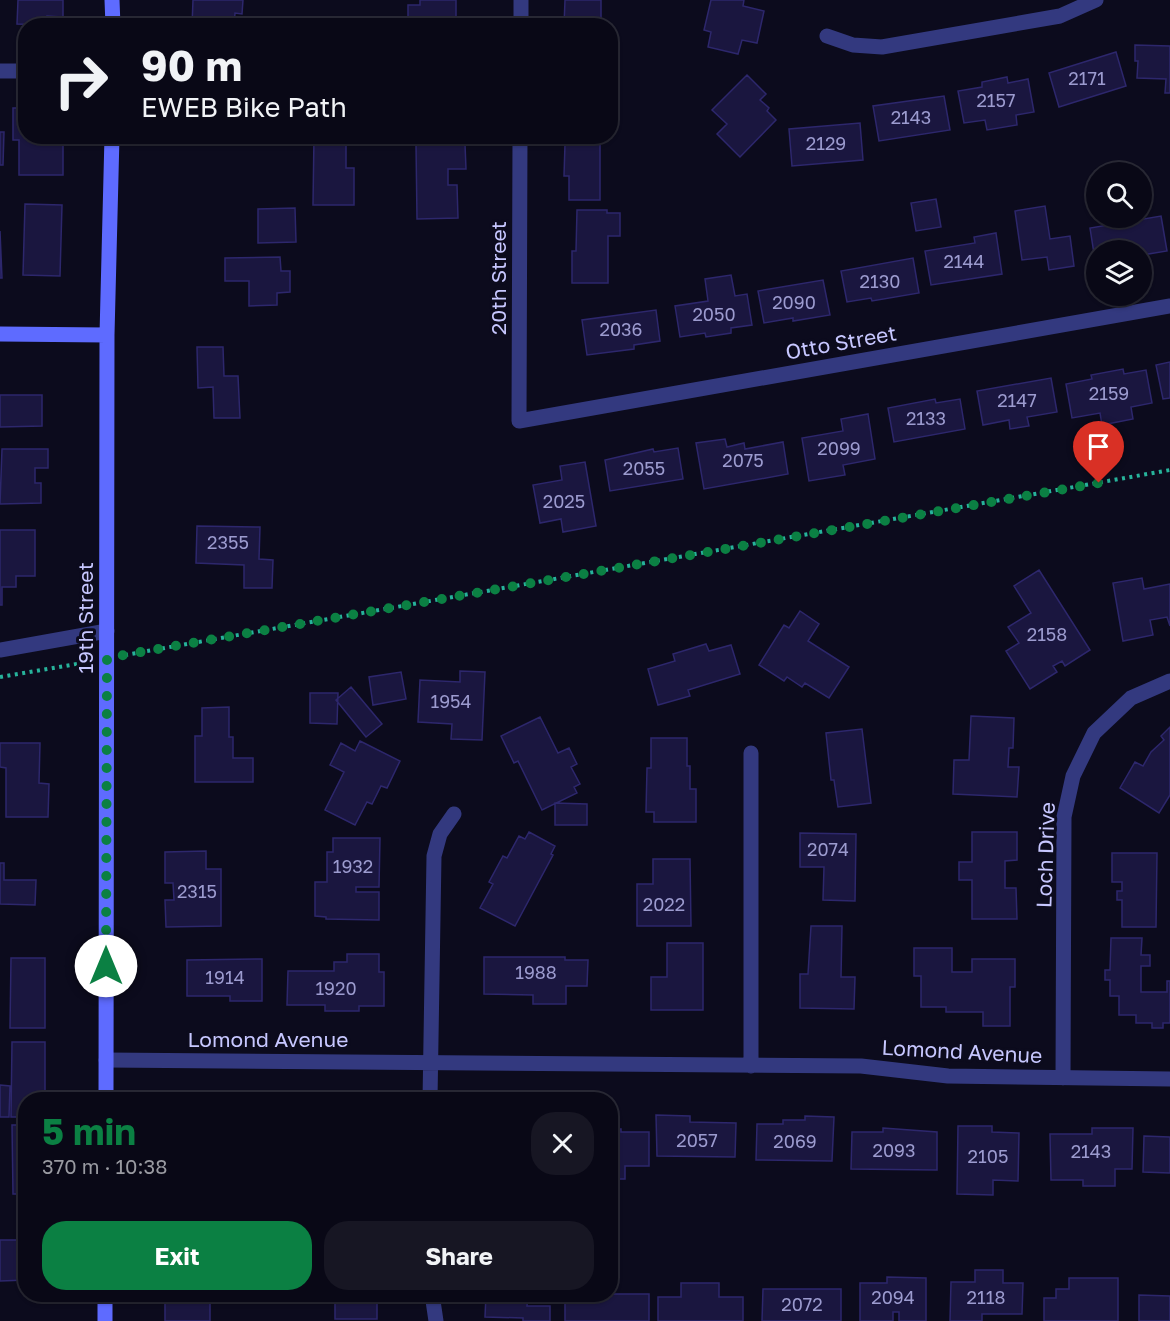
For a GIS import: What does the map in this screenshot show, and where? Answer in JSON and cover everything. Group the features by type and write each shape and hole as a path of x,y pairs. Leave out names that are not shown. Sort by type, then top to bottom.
{"street":[{"path":"112,0 113,18"},
{"path":"521,0 521,18"},
{"path":"827,36 854,45 882,47 1060,16 1096,0"},
{"path":"0,71 18,71"},
{"name":"19th Street","path":"106,1092 107,334 112,144"},
{"name":"20th Street","path":"519,421 520,144"},
{"name":"Otto Street","path":"519,421 1170,306"},
{"path":"0,334 107,334"},
{"path":"0,650 107,631"},
{"name":"Loch Drive","path":"1063,1078 1064,817 1073,776 1094,733 1131,698 1170,681"},
{"path":"751,753 751,1066"},
{"path":"430,1092 434,856 440,834 454,814"},
{"name":"Lomond Avenue","path":"106,1060 861,1066 948,1076 1170,1079"},
{"path":"105,1302 105,1321"},
{"path":"433,1302 436,1321"}],"path":[{"path":"0,677 1170,470"}],"building":[{"path":"18,0 63,0 63,17 18,18 17,24"},
{"path":"193,0 243,0 242,14 235,13 235,18 192,18"},
{"path":"420,0 456,0 456,18 408,18 408,5 420,5"},
{"path":"565,0 601,0 601,18 564,18"},
{"path":"711,0 744,0 743,6 764,11 757,43 742,40 738,54 708,47 711,32 704,30"},
{"path":"1135,45 1170,46 1170,93 1165,93 1166,79 1137,78 1138,61 1135,61"},
{"path":"1116,52 1126,86 1059,107 1049,73"},
{"path":"747,75 766,94 760,100 769,108 767,111 776,120 740,157 717,134 727,124 712,110"},
{"path":"1007,77 1008,83 1028,79 1034,112 1016,115 1017,125 987,130 985,120 964,123 958,91 982,87 982,82"},
{"path":"944,96 950,130 879,141 873,106"},
{"path":"13,108 18,108 18,140 13,140"},
{"path":"860,123 863,160 792,166 789,129"},
{"path":"0,132 4,132 3,165 0,165"},
{"path":"19,144 63,144 63,175 19,175"},
{"path":"314,144 346,144 346,168 354,168 354,205 313,205"},
{"path":"416,144 465,144 466,169 448,169 448,185 457,185 458,218 417,219"},
{"path":"565,144 600,144 600,200 569,200 569,176 564,176"},
{"path":"936,199 941,227 916,231 911,203"},
{"path":"25,204 62,205 60,276 23,275"},
{"path":"1045,206 1050,239 1070,236 1074,266 1049,270 1047,257 1022,260 1015,211"},
{"path":"295,208 296,242 258,243 258,209"},
{"path":"577,210 607,210 607,213 620,213 620,236 608,236 608,283 572,283 572,251 576,251"},
{"path":"1161,216 1167,251 1152,253 1152,240 1092,240 1090,228 1152,228 1152,218"},
{"path":"0,231 2,278 0,278"},
{"path":"996,233 1002,274 931,285 925,251 975,243 974,237"},
{"path":"280,257 281,271 290,271 290,292 277,293 277,305 249,306 249,281 225,281 225,258"},
{"path":"913,258 919,293 872,301 871,298 847,302 841,271"},
{"path":"731,275 735,296 747,294 752,325 731,328 731,333 706,337 705,333 680,337 675,306 708,301 705,279"},
{"path":"823,280 830,315 764,323 758,291"},
{"path":"656,310 660,341 634,345 634,349 587,355 582,320"},
{"path":"197,347 223,347 224,376 238,376 240,418 214,418 213,387 198,388"},
{"path":"1170,362 1170,398 1163,399 1156,365"},
{"path":"1123,369 1124,374 1146,370 1152,403 1131,407 1133,419 1102,425 1100,413 1072,418 1066,384 1092,379 1091,375"},
{"path":"1051,378 1057,412 1027,417 1029,426 1010,429 1009,420 983,425 977,391"},
{"path":"0,395 42,395 42,426 0,427"},
{"path":"935,399 936,403 960,399 965,429 894,442 888,408"},
{"path":"868,414 875,459 843,465 845,475 809,481 802,438 843,431 841,419"},
{"path":"725,439 727,447 744,443 745,449 783,442 788,474 704,489 696,443"},
{"path":"678,448 683,479 610,491 605,460 653,449 654,452"},
{"path":"2,449 48,449 48,468 35,468 35,483 41,483 41,503 0,504"},
{"path":"585,462 596,526 563,532 561,519 540,523 533,485 562,480 560,466"},
{"path":"197,526 260,527 259,559 273,560 272,588 244,588 244,565 196,563"},
{"path":"0,530 35,530 35,576 16,576 16,587 2,587 2,605 0,605"},
{"path":"1039,570 1090,650 1065,666 1062,661 1053,666 1057,672 1030,689 1006,651 1019,643 1008,627 1031,613 1014,586"},
{"path":"1142,578 1144,589 1170,584 1170,626 1167,617 1150,620 1153,635 1123,641 1113,583"},
{"path":"800,611 819,624 808,641 849,667 829,698 805,683 802,687 787,677 784,681 759,665 784,625 789,628"},
{"path":"706,644 709,651 731,645 740,674 688,690 690,696 658,705 648,669 675,661 673,654"},
{"path":"460,671 485,672 482,740 451,739 452,724 418,722 420,680 460,682"},
{"path":"401,672 406,699 373,705 369,677"},
{"path":"351,687 382,724 366,737 336,700"},
{"path":"310,693 338,693 337,724 310,723"},
{"path":"229,707 229,737 233,737 233,758 253,758 253,782 195,782 195,736 202,736 202,708"},
{"path":"971,716 1014,718 1013,748 1009,748 1008,767 1019,767 1017,797 953,794 954,760 969,760"},
{"path":"540,717 558,753 569,748 577,764 571,767 580,784 574,787 577,793 542,810 518,761 514,763 501,736"},
{"path":"1170,727 1170,795 1159,813 1120,788 1135,762 1143,766 1151,752 1164,740 1161,736"},
{"path":"862,729 871,803 838,807 834,780 831,780 826,733"},
{"path":"651,738 687,738 690,789 696,789 696,822 654,822 654,812 646,812 647,768 651,768"},
{"path":"360,741 400,761 387,788 381,786 372,804 367,802 355,825 325,810 344,772 330,765 341,743 355,751"},
{"path":"0,743 40,743 39,783 49,784 48,817 6,817 6,768 0,767"},
{"path":"555,803 587,804 587,825 555,825"},
{"path":"529,832 555,846 551,854 553,855 515,926 480,908 493,884 489,882 503,856 507,858 519,836 525,839"},
{"path":"972,832 1017,832 1017,860 1005,861 1005,888 1016,888 1017,919 972,919 972,880 959,880 959,862 972,862"},
{"path":"800,833 856,834 855,901 823,900 824,867 800,867"},
{"path":"333,838 380,838 379,887 356,887 356,892 379,892 379,920 326,919 326,917 315,916 315,882 327,882 327,852 333,852"},
{"path":"206,851 206,869 221,869 221,926 166,927 165,900 174,900 173,883 165,883 165,852"},
{"path":"1112,853 1157,853 1156,927 1122,927 1122,900 1117,900 1117,891 1122,891 1122,882 1112,882"},
{"path":"653,859 690,859 691,926 637,926 637,884 653,884"},
{"path":"0,863 4,863 4,880 36,880 35,905 0,904"},
{"path":"811,926 842,926 841,977 855,977 854,1009 800,1008 800,974 808,974"},
{"path":"1111,938 1142,938 1141,955 1150,955 1150,966 1141,966 1141,992 1167,992 1167,981 1170,981 1170,1023 1163,1023 1163,1028 1152,1028 1152,1023 1136,1023 1136,1015 1119,1015 1119,996 1110,996 1110,980 1105,980 1105,970 1110,970"},
{"path":"667,943 703,943 703,1010 651,1010 651,977 667,977"},
{"path":"914,948 952,948 952,972 972,972 972,959 1015,959 1015,987 1010,987 1010,1026 983,1026 983,1012 946,1012 946,1007 921,1007 921,976 914,976"},
{"path":"347,954 379,954 379,972 384,972 384,1006 359,1006 359,1011 325,1011 325,1005 287,1005 288,971 334,971 334,962 347,962"},
{"path":"484,957 565,957 565,960 588,960 587,986 566,986 566,1004 533,1004 533,995 484,994"},
{"path":"11,958 45,958 45,1028 10,1028"},
{"path":"262,959 262,1001 230,1001 230,996 187,996 187,960"},
{"path":"12,1042 45,1042 45,1092 18,1092 18,1117 11,1117"},
{"path":"0,1085 10,1086 9,1117 0,1117"},
{"path":"656,1115 690,1116 690,1122 736,1123 735,1157 657,1156"},
{"path":"805,1116 834,1117 832,1161 756,1160 757,1124 783,1124 783,1120 805,1120"},
{"path":"12,1125 18,1125 18,1194 13,1194"},
{"path":"958,1126 992,1126 992,1132 1019,1133 1018,1181 993,1180 993,1195 957,1194"},
{"path":"883,1128 937,1132 937,1170 851,1169 852,1132 883,1132"},
{"path":"1092,1128 1133,1128 1132,1169 1115,1169 1115,1186 1083,1186 1083,1180 1051,1180 1050,1134 1092,1134"},
{"path":"618,1129 621,1129 621,1132 649,1132 649,1166 625,1166 625,1179 618,1179"},
{"path":"1144,1136 1170,1137 1170,1173 1143,1172"},
{"path":"0,1240 18,1240 18,1280 0,1281"},
{"path":"975,1270 1003,1270 1003,1283 1023,1283 1022,1314 982,1314 982,1321 950,1321 951,1282 975,1282"},
{"path":"887,1277 926,1278 926,1321 899,1321 899,1312 893,1312 893,1321 860,1321 860,1283 887,1283"},
{"path":"1069,1278 1118,1278 1118,1321 1044,1321 1044,1298 1056,1298 1056,1289 1069,1289"},
{"path":"681,1283 719,1283 719,1297 743,1297 743,1321 658,1321 658,1297 681,1297"},
{"path":"763,1289 841,1289 841,1321 762,1321"},
{"path":"618,1294 649,1294 649,1321 565,1321 565,1302 618,1302"},
{"path":"1139,1295 1170,1296 1170,1321 1139,1321"},
{"path":"165,1302 210,1302 210,1321 165,1321"},
{"path":"335,1302 377,1302 377,1319 335,1319"},
{"path":"486,1302 527,1302 527,1306 550,1306 550,1321 485,1317"}],"route":[{"path":"106,966 107,658 1099,483"}]}
